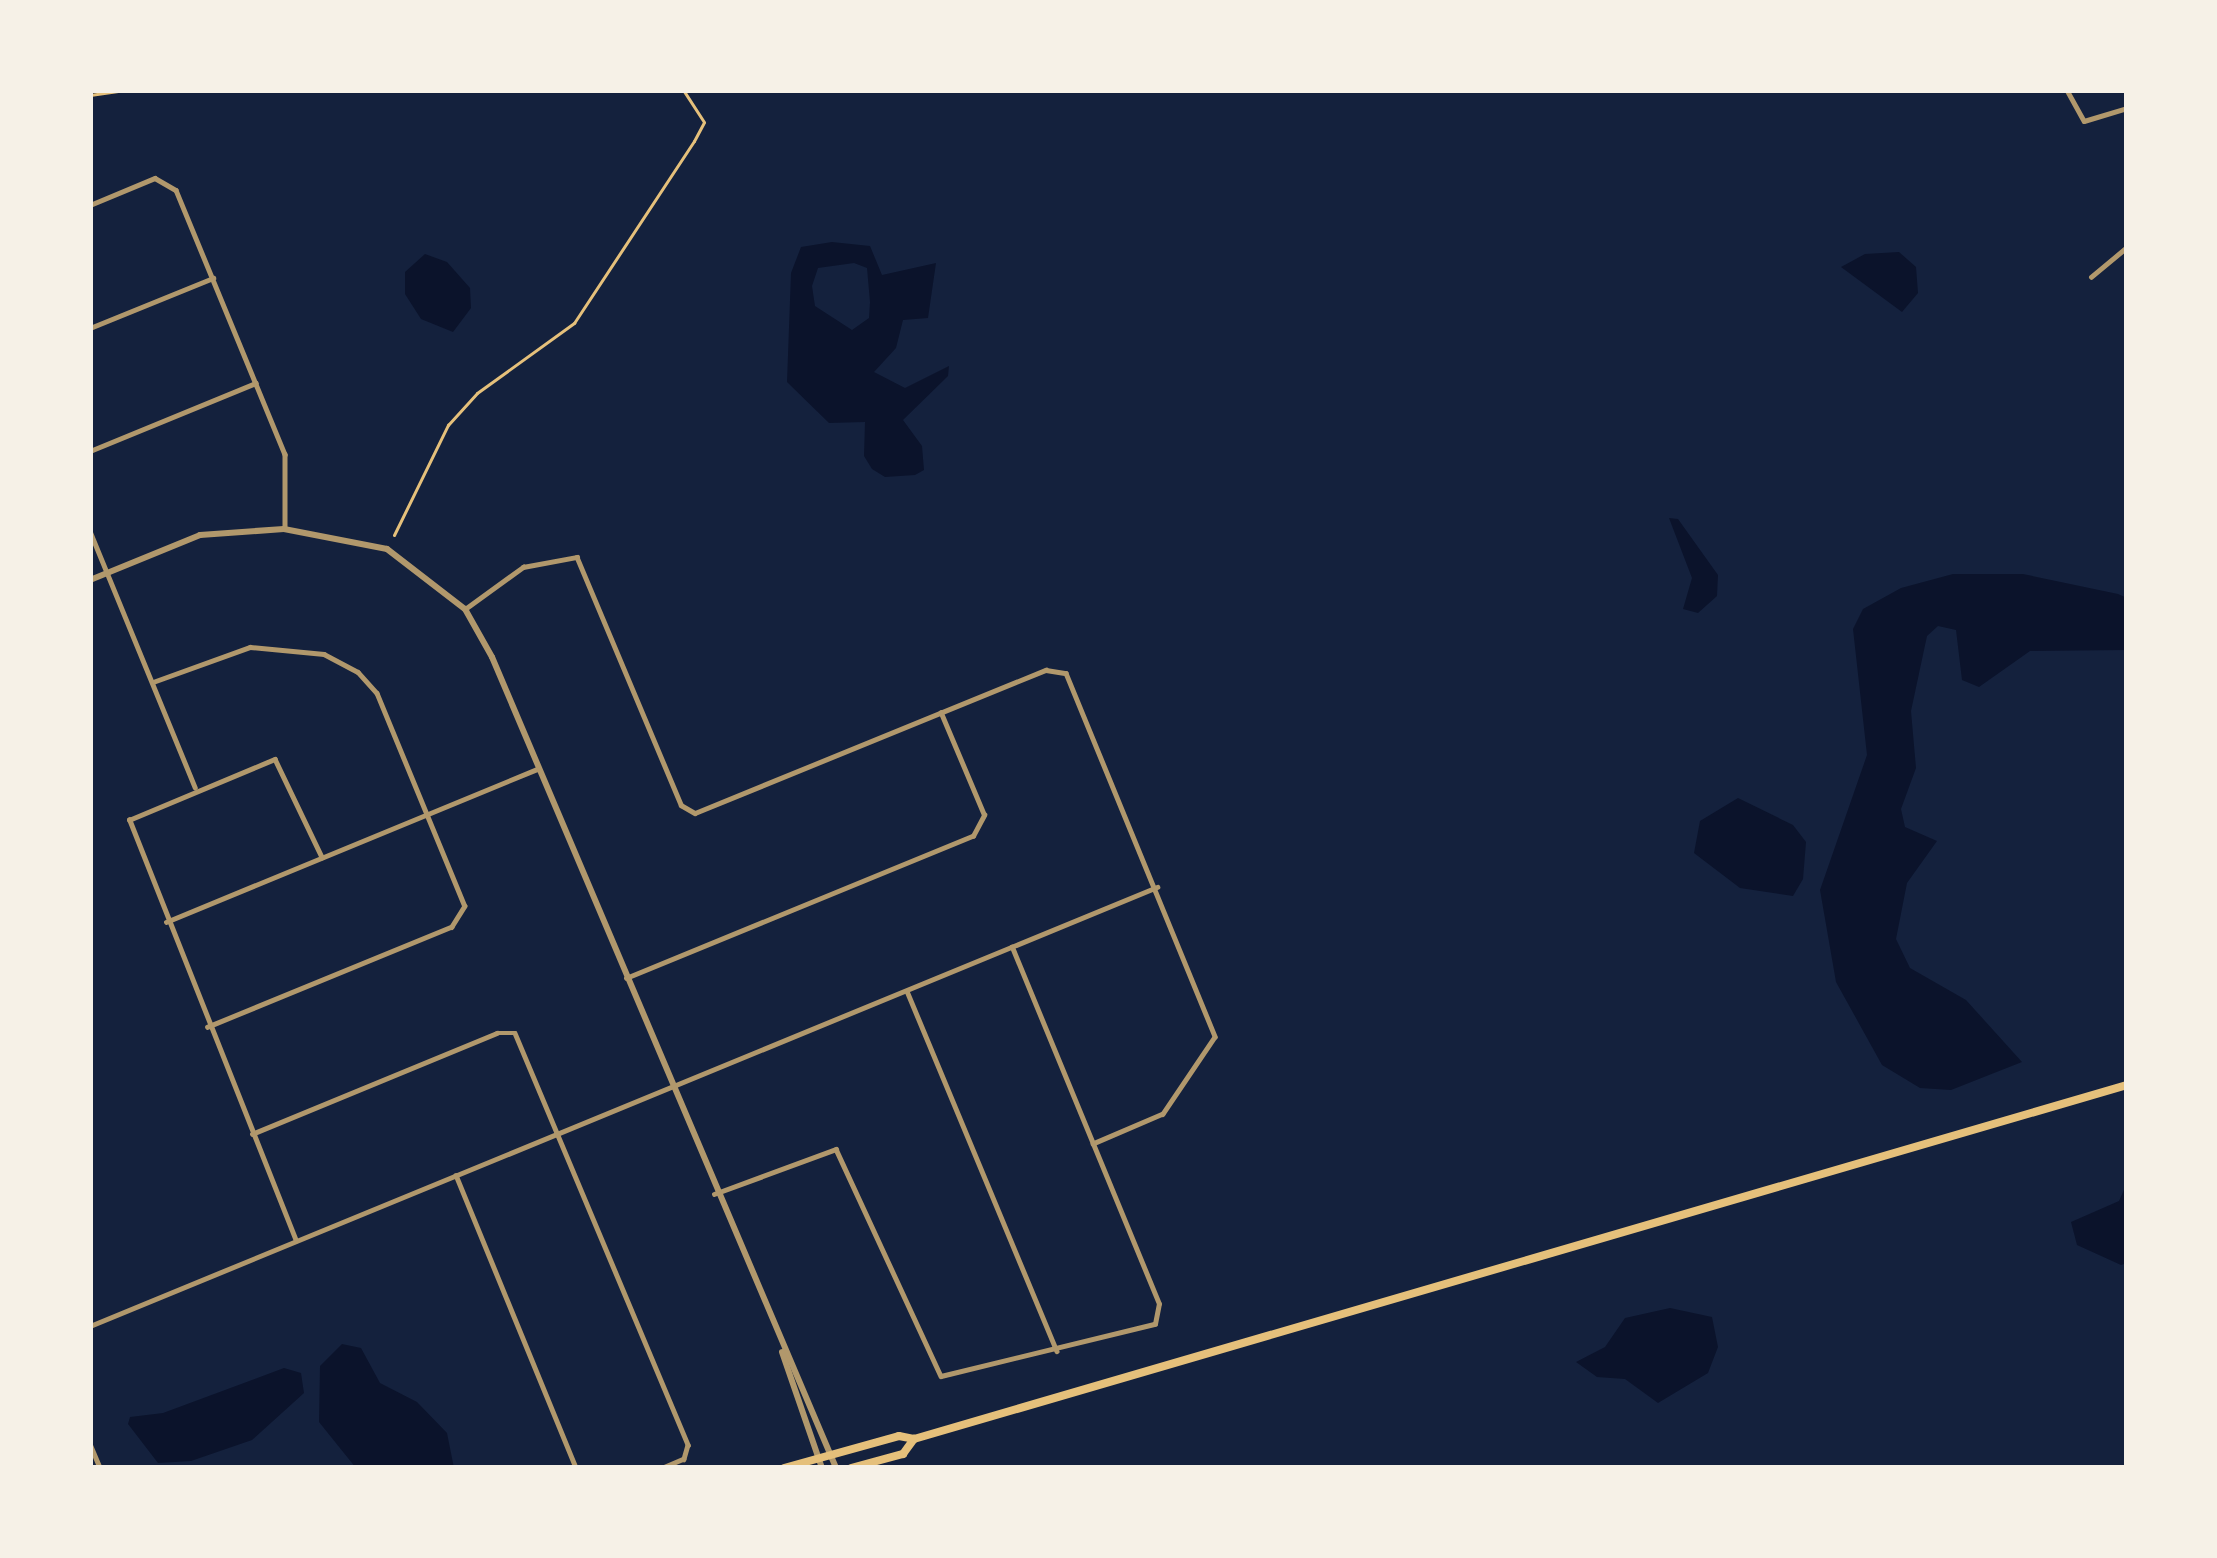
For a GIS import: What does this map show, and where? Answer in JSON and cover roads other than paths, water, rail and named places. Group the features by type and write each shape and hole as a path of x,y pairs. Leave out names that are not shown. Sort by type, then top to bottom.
{"main road":[{"path":"784,1468 820,1464 831,1456 899,1436 914,1439 2127,1084"},
{"path":"850,1468 903,1454 914,1439"}],"street":[{"path":"2067,90 2084,122 2127,108"},
{"path":"90,205 169,180 288,467 284,529"},
{"path":"2091,277 2127,247"},
{"path":"90,328 213,278"},
{"path":"90,451 256,383"},
{"path":"90,580 200,535 284,529 387,549 465,609 836,1468"},
{"path":"90,531 195,788"},
{"path":"465,609 523,567 577,557 689,812 1046,670 1066,673 1215,1031 1214,1048 1163,1114 1094,1144"},
{"path":"153,682 250,647 336,658 377,693 465,906 463,920 208,1028"},
{"path":"626,979 973,836 983,815 941,713"},
{"path":"296,1241 129,820 195,788 279,760 322,857"},
{"path":"166,922 538,769"},
{"path":"90,1326 1156,887"},
{"path":"714,1194 836,1149 937,1373 1057,1351 1148,1327 1160,1315 1012,947"},
{"path":"907,989 1057,1351"},
{"path":"252,1134 505,1030 519,1038 688,1445 684,1459 663,1468"},
{"path":"455,1175 576,1468"},
{"path":"781,1348 785,1379 820,1464"},
{"path":"90,1444 100,1468"}],"water":[{"path":"832,242 870,246 882,275 936,263 928,318 903,320 896,348 874,372 905,388 949,366 948,376 903,420 922,446 924,470 915,475 885,477 872,469 864,456 865,422 829,423 787,382 791,273 801,247","holes":["854,263 867,268 869,318 852,330 815,306 812,286 818,268"]},
{"path":"1899,252 1916,267 1918,293 1902,312 1841,267 1865,254"},
{"path":"425,254 447,262 470,288 471,308 453,332 421,319 405,294 405,272"},
{"path":"1669,518 1678,519 1718,575 1717,596 1698,613 1683,609 1692,578"},
{"path":"1953,574 2023,574 2118,594 2127,598 2127,650 2030,651 1979,687 1962,680 1956,630 1938,626 1927,636 1911,711 1916,768 1901,809 1905,827 1937,841 1907,883 1896,939 1910,968 1966,1000 2022,1062 1951,1090 1920,1088 1882,1065 1836,982 1820,890 1867,755 1853,629 1863,609 1901,588"},
{"path":"1738,798 1793,825 1806,842 1803,879 1793,896 1740,888 1694,853 1700,821"},
{"path":"2127,1183 2127,1263 2121,1265 2077,1245 2071,1222 2119,1201"},
{"path":"1670,1308 1712,1317 1718,1347 1708,1373 1658,1403 1625,1379 1597,1377 1576,1362 1605,1347 1625,1318"},
{"path":"342,1344 361,1348 380,1383 417,1402 447,1433 454,1468 356,1468 319,1422 320,1366"},
{"path":"284,1368 301,1373 304,1393 252,1440 191,1461 158,1463 128,1424 130,1417 163,1413"}]}
